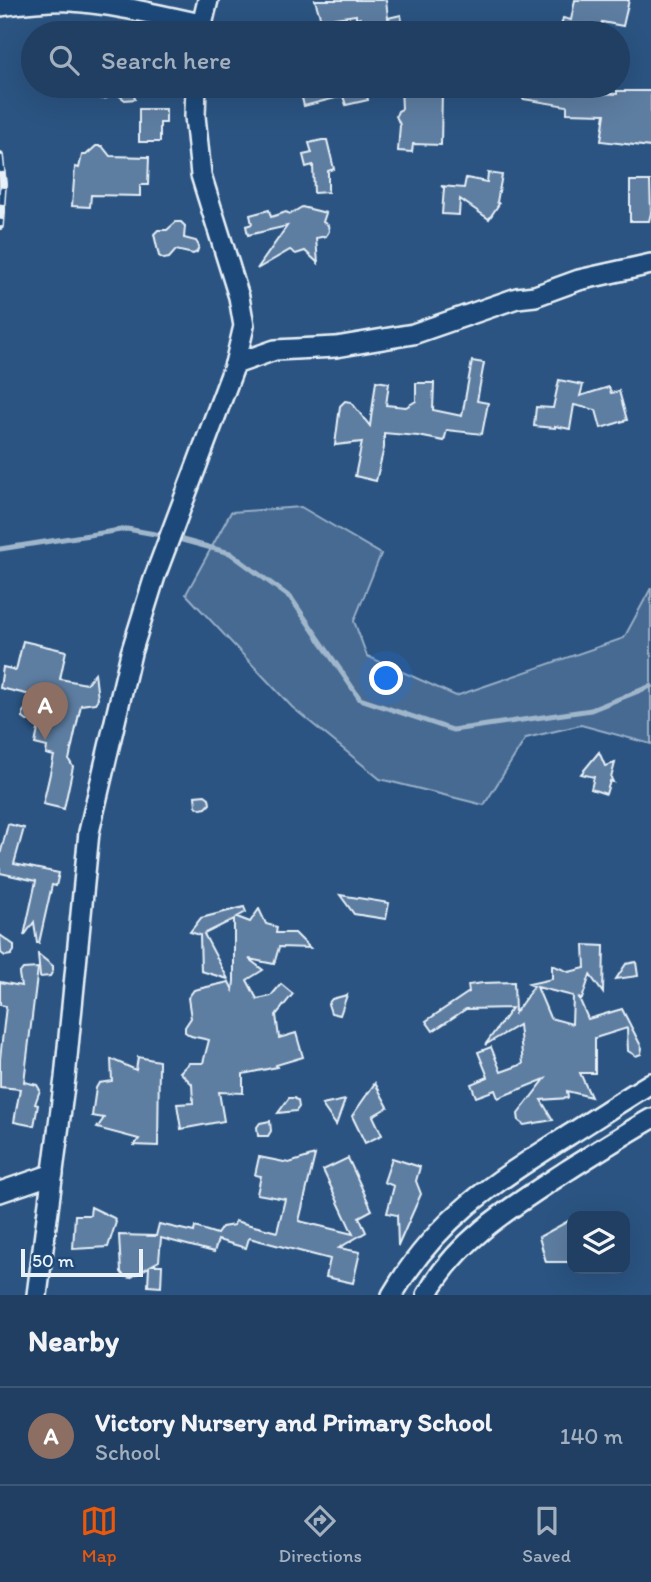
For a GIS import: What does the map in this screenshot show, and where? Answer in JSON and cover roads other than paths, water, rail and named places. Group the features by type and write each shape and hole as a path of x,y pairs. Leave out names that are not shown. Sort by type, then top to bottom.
{"street":[{"path":"202,21 208,0"},
{"path":"0,6 39,1 71,1 122,8 170,21"},
{"path":"37,1295 53,1174 89,832 131,653 155,576 234,364 244,326 239,297 201,175 195,116 196,98"},
{"path":"234,364 275,350 335,347 413,334 516,298 535,296 579,280 651,264"},
{"path":"244,326 275,350"},
{"path":"393,1295 428,1242 460,1211 501,1178 651,1083"},
{"path":"427,1295 457,1254 491,1222 651,1119"},
{"path":"0,1192 53,1174"}],"waterway":[{"path":"0,549 127,529 166,536"},
{"path":"175,538 230,553 291,598 360,699 453,730 591,710 651,686"}],"railway":[{"path":"0,156 3,184 0,226"}],"place":[{"name":"Victory Nursery and Primary School","path":"45,740"}]}
